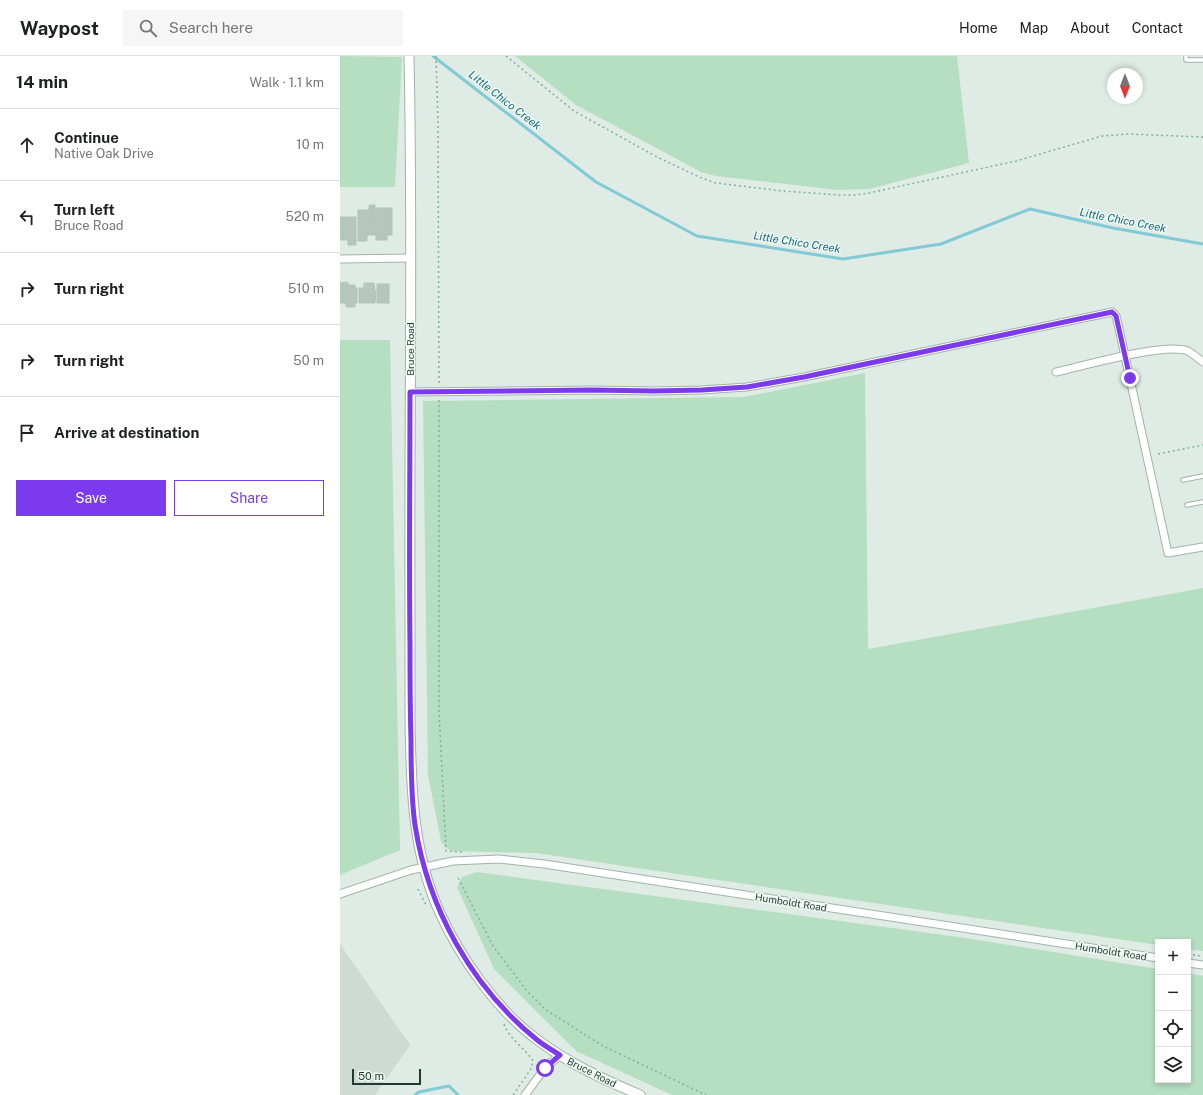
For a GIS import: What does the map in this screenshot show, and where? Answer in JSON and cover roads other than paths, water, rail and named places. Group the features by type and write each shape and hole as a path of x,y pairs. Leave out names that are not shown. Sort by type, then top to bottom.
{"street":[{"name":"Bruce Road","path":"409,60 411,258 409,556 411,776 415,824 424,866 436,902 455,941 480,980 504,1011 537,1040 574,1064 640,1095"},
{"path":"340,259 411,258"},
{"path":"410,392 592,390 662,391 747,387 804,377 1112,312 1116,316 1168,553 1203,547"},
{"path":"1056,372 1148,351 1172,349 1188,352 1203,362"},
{"name":"Humboldt Road","path":"340,894 424,866 453,861 499,859 544,864 1155,958"},
{"path":"1191,963 1203,965"},
{"path":"525,1095 545,1068 560,1055"}],"lane":[{"path":"1186,56 1186,60 1203,60"},
{"path":"1183,480 1203,476"},
{"path":"1187,505 1203,502"}],"waterway":[{"name":"Little Chico Creek","path":"433,56 596,182 697,236 843,259 941,244 1030,209 1113,228 1203,244"},
{"path":"415,1095 419,1092 449,1086 458,1095"}]}
